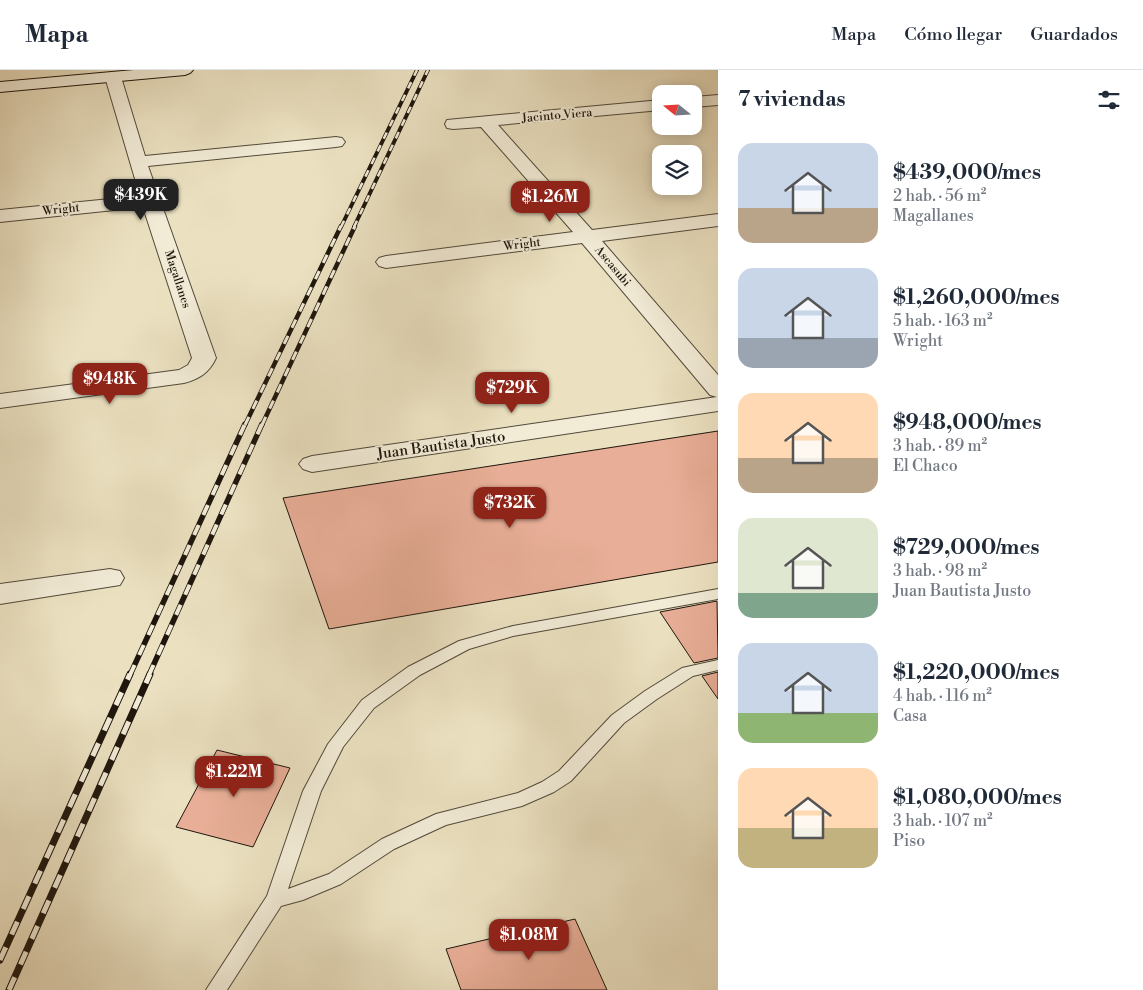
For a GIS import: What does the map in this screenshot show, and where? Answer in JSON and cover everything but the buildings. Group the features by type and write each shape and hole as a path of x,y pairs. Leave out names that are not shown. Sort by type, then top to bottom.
{"street":[{"path":"0,87 185,70"},
{"name":"Magallanes","path":"0,400 184,376 195,372 201,367 204,358 138,162 113,77"},
{"path":"702,101 718,100"},
{"name":"Jacinto Viera","path":"453,124 652,106"},
{"name":"Ascasubi","path":"486,122 587,236 718,390"},
{"path":"138,162 336,142"},
{"name":"Wright","path":"0,216 152,200"},
{"name":"Wright","path":"386,262 718,220"},
{"name":"Juan Bautista Justo","path":"312,464 718,404"},
{"path":"0,594 110,578"}],"lane":[{"path":"216,990 275,899 312,791 336,744 368,704 414,671 464,645 513,632 718,594"},
{"path":"275,899 296,895 335,878 388,844 442,819 522,799 548,787 565,776 618,719 650,695 688,672 718,665"}],"railway":[{"path":"341,227 417,70"},
{"path":"354,227 428,70"},
{"path":"245,425 341,226"},
{"path":"262,425 355,226"},
{"path":"130,675 245,424"},
{"path":"149,675 262,424"},
{"path":"0,960 130,674"},
{"path":"9,990 150,674"}]}
